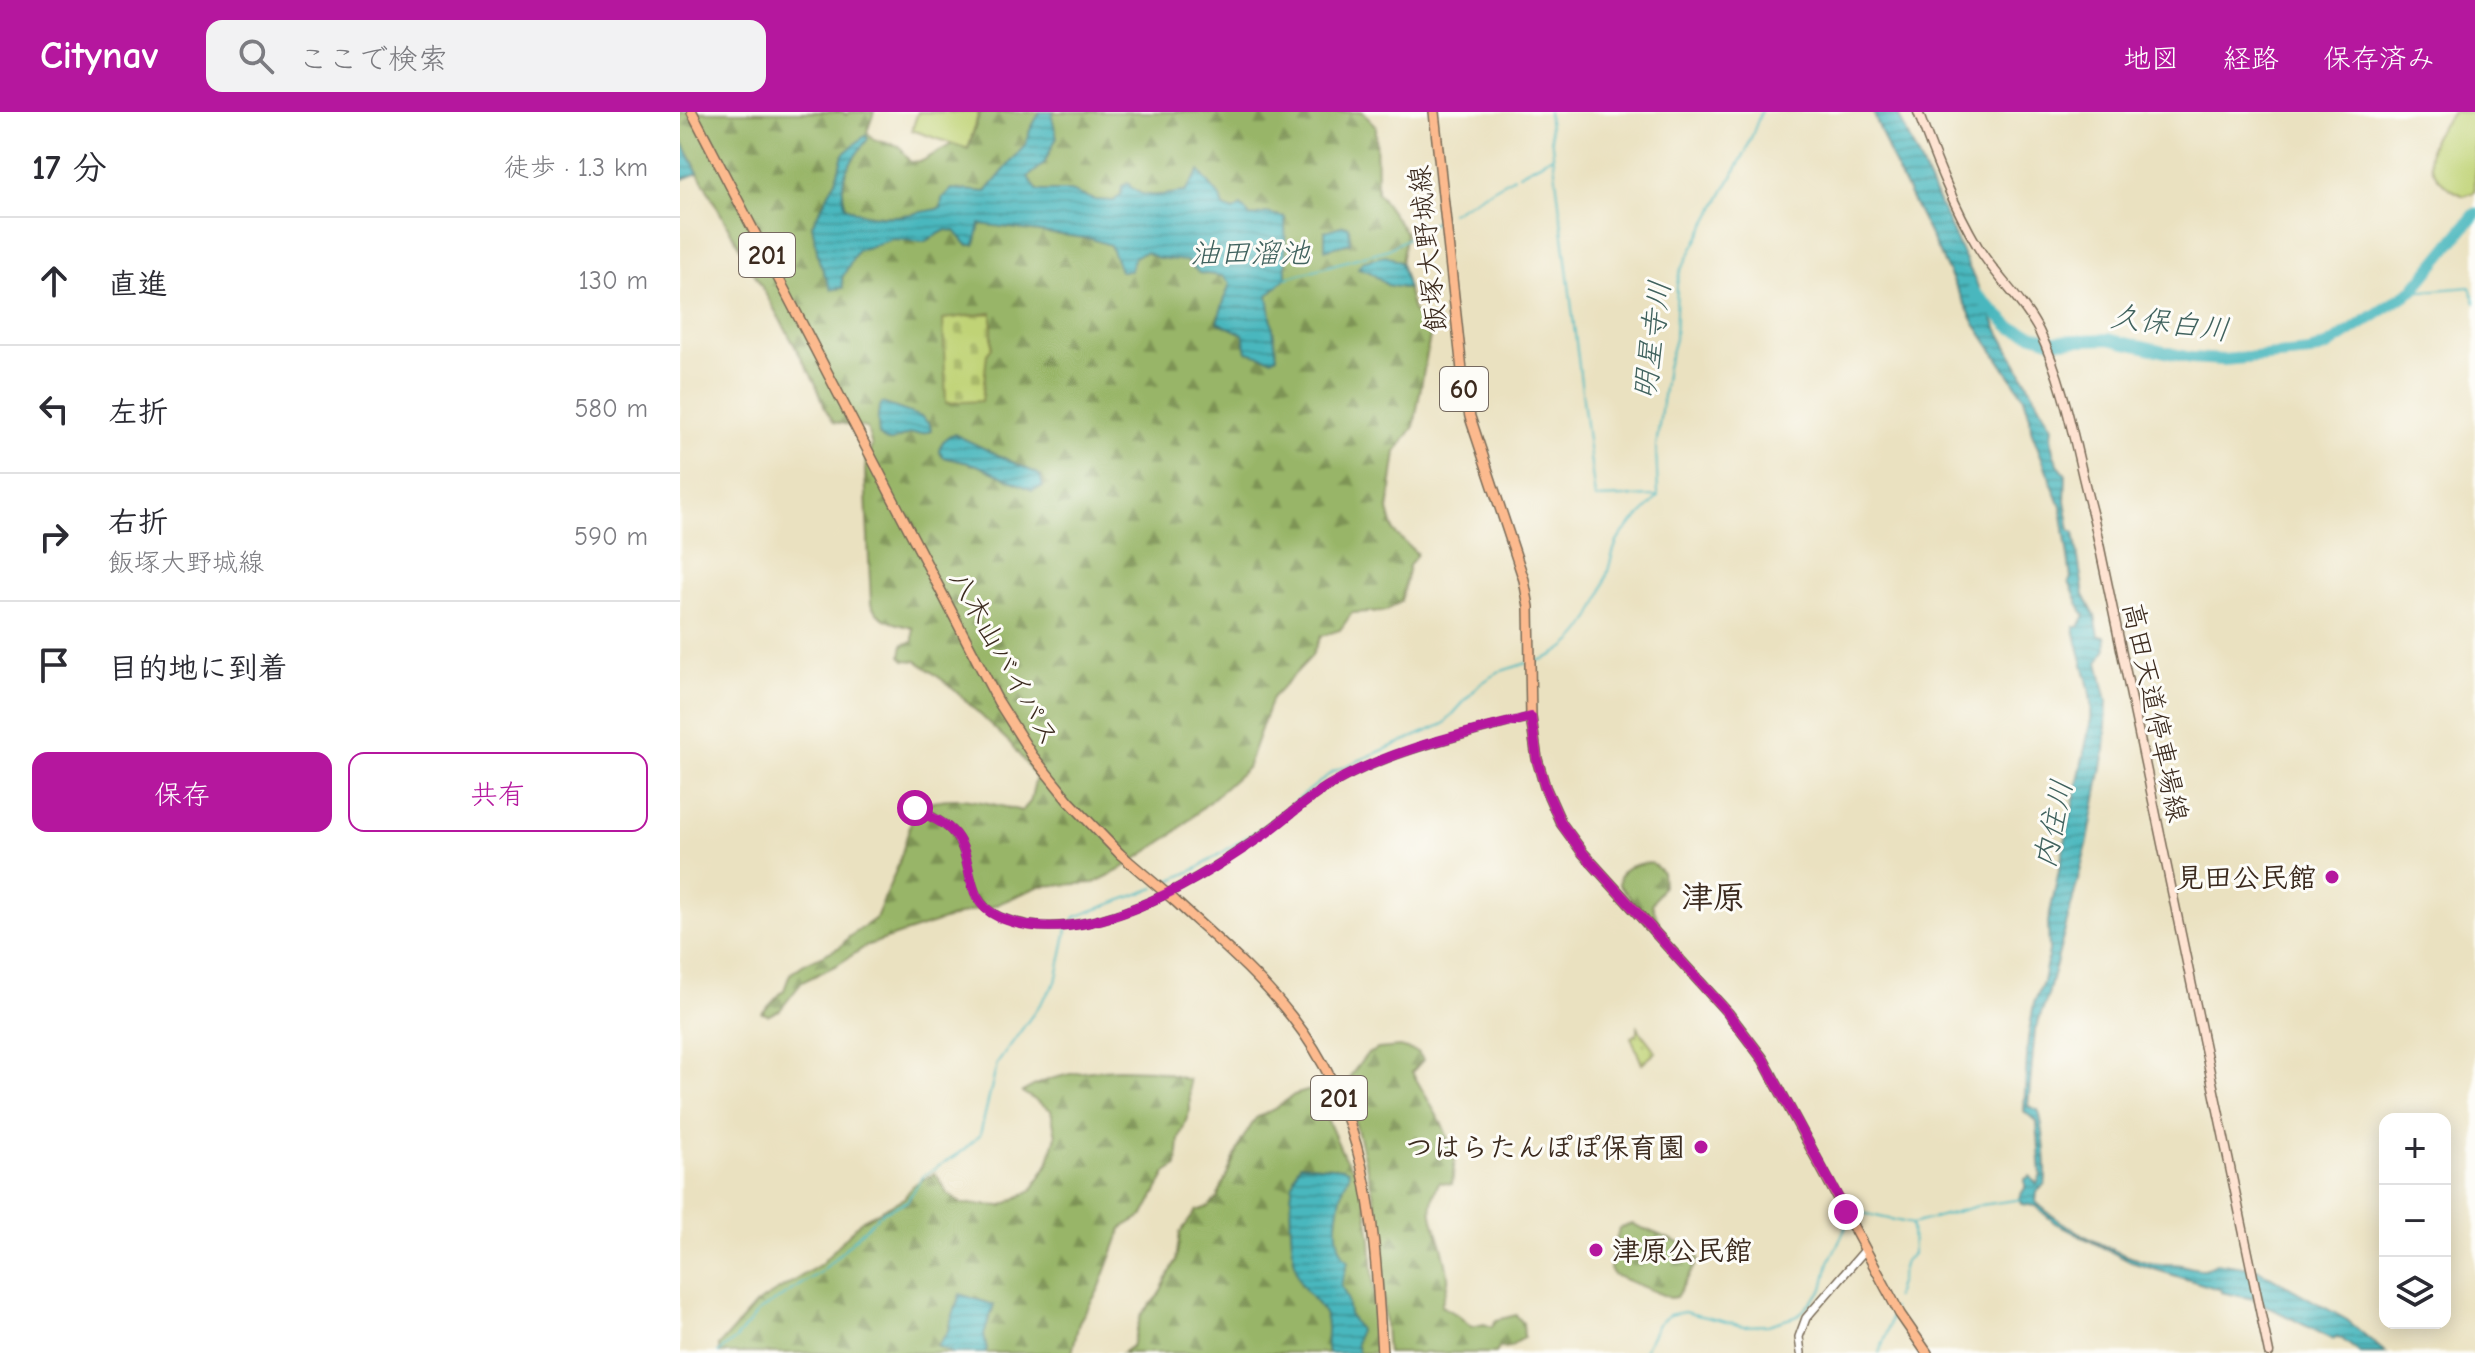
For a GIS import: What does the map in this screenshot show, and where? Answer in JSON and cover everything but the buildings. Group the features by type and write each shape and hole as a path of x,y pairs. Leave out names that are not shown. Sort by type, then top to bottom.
{"main road":[{"name":"八木山バイパス","path":"692,112 998,701 1032,755 1069,801 1120,854 1262,983 1315,1050 1347,1114 1367,1185 1374,1228 1382,1353"},
{"name":"飯塚大野城線","path":"1434,112 1464,389 1470,417 1524,580 1529,607 1531,717 1545,787 1561,823 1583,853 1727,1012 1763,1059 1900,1314 1927,1353"},
{"name":"高田天道停車場線","path":"1918,112 1941,172 1967,226 1979,249 2037,327 2053,360 2064,394 2094,520 2269,1353"}],"street":[{"path":"911,806 950,829 964,852 979,904 1000,918 1031,925 1075,925 1139,905 1179,888 1262,836 1330,785 1373,765 1425,745 1531,717"},
{"path":"1801,1353 1799,1337 1806,1318 1865,1250"}],"green space":[{"path":"680,112 843,112 846,115 849,112 874,112 867,132 874,140 899,146 910,162 922,161 952,144 968,149 980,112 1363,112 1376,127 1377,192 1406,233 1401,263 1413,311 1431,330 1414,426 1396,452 1388,510 1394,532 1417,554 1409,566 1401,601 1386,611 1352,613 1340,630 1321,636 1311,657 1272,698 1247,768 1172,835 1118,871 1094,883 1040,886 991,907 868,945 802,982 780,1010 769,1015 762,1013 784,990 790,974 840,947 876,918 899,863 915,808 955,799 1022,811 1030,802 1036,777 1010,743 948,684 917,661 905,660 901,656 903,644 913,642 913,628 883,618 874,610 871,604 865,471 872,446 867,428 834,422 826,410 815,382 680,137"},
{"path":"918,112 979,112 968,149 912,130"},
{"path":"2453,112 2475,112 2475,192 2464,196 2440,180 2431,165 2434,137"},
{"path":"992,313 992,348 987,354 982,401 946,403 943,319"},
{"path":"1652,863 1662,872 1663,886 1652,904 1659,923 1655,925 1619,885 1621,875 1627,868"},
{"path":"1637,1027 1656,1052 1642,1064 1631,1037 1637,1034"},
{"path":"1400,1047 1418,1052 1423,1060 1412,1072 1443,1126 1455,1158 1452,1184 1439,1182 1432,1207 1448,1279 1441,1306 1472,1327 1484,1324 1492,1327 1496,1320 1516,1315 1523,1323 1524,1337 1510,1347 1499,1348 1496,1353 1387,1353 1377,1209 1356,1125 1345,1098 1351,1075 1367,1054 1378,1049"},
{"path":"1118,1069 1154,1070 1189,1080 1190,1110 1179,1139 1177,1166 1166,1173 1144,1215 1122,1228 1099,1289 1079,1322 1072,1353 719,1353 719,1346 756,1304 821,1264 861,1221 904,1198 913,1185 935,1173 947,1193 962,1204 1002,1206 1032,1190 1048,1164 1056,1136 1051,1110 1022,1092 1068,1074"},
{"path":"1314,1089 1344,1157 1362,1180 1371,1239 1377,1353 1122,1353 1132,1346 1141,1315 1158,1296 1176,1261 1180,1233 1196,1211 1208,1207 1217,1198 1242,1140 1256,1118 1294,1095"},
{"path":"1632,1224 1695,1249 1698,1261 1676,1297 1670,1298 1614,1275 1610,1269 1619,1228"}],"water":[{"name":"油田溜池","path":"1040,112 1053,112 1057,137 1044,164 1028,177 1038,191 1070,191 1095,200 1114,201 1121,194 1122,186 1128,183 1146,195 1185,192 1199,171 1221,198 1224,207 1233,211 1241,206 1251,217 1266,213 1285,217 1286,278 1268,295 1277,356 1272,359 1247,352 1243,334 1217,322 1230,283 1222,276 1199,273 1187,261 1158,258 1146,252 1135,256 1130,271 1120,271 1110,245 1092,239 980,224 975,245 967,245 955,231 946,230 924,242 892,239 857,251 842,278 843,288 831,290 819,261 812,225 836,180 843,154 866,135 868,139 846,170 843,196 846,207 880,216 929,211 941,208 942,199 952,189 986,192 1026,144"},
{"path":"1873,112 1897,112 1998,330 2052,427 2053,452 2066,475 2065,501 2070,530 2074,532 2084,595 2095,616 2099,636 2105,636 2106,649 2098,662 2107,701 2105,751 2088,841 2048,995 2035,1030 2028,1106 2038,1110 2040,1116 2046,1169 2045,1184 2037,1192 2036,1202 2074,1230 2106,1247 2151,1263 2199,1269 2216,1263 2257,1269 2347,1320 2386,1353 2360,1353 2338,1336 2334,1340 2253,1299 2221,1292 2131,1262 2055,1223 2035,1206 2022,1204 2020,1196 2025,1188 2025,1179 2030,1176 2037,1184 2041,1175 2037,1122 2024,1111 2028,1039 2034,1003 2043,982 2049,951 2048,922 2091,720 2088,685 2074,627 2079,627 2085,615 2069,582 2071,578 2061,507 2031,430 2024,397 1975,324 1894,164"},
{"path":"680,137 698,173 680,180"},
{"path":"1344,225 1349,227 1350,243 1325,250 1325,231"},
{"path":"1386,255 1401,263 1408,289 1387,285 1370,272 1358,268 1362,262"},
{"path":"882,403 922,417 931,430 890,441 883,439 879,435 878,423"},
{"path":"954,434 1040,475 1043,487 1032,490 977,465 943,457 939,451 941,445"},
{"path":"1300,1164 1348,1170 1340,1201 1337,1237 1348,1262 1341,1285 1349,1314 1359,1330 1356,1344 1359,1353 1328,1353 1325,1316 1300,1281 1294,1255 1291,1204 1292,1188"},
{"path":"960,1294 994,1305 984,1335 985,1353 952,1353 937,1346 947,1333"}],"waterway":[{"path":"1548,112 1595,498 1656,496"},
{"name":"明星寺川","path":"1658,494 1656,447 1667,367 1675,339 1680,271 1746,151 1761,112"},
{"path":"1519,174 1553,156"},
{"path":"1451,213 1514,177"},
{"name":"久保白川","path":"1973,291 2012,328 2053,341 2108,339 2191,358 2223,360 2310,352 2329,345 2413,290 2475,214"},
{"path":"1286,278 1389,249 1440,219"},
{"path":"2411,292 2470,287 2475,303"},
{"path":"1533,662 1561,650 1582,631 1602,592 1617,542 1658,496"},
{"path":"1161,885 1198,868 1270,822 1332,772 1444,724 1479,685 1498,672 1527,663"},
{"path":"1073,921 1075,917 1155,888"},
{"path":"718,1353 736,1339 758,1312 822,1271 881,1213 907,1201 924,1175 964,1150 980,1135 997,1064 1056,982 1067,929"},
{"path":"1852,1221 1862,1213 1912,1224 1981,1205 2023,1199"},
{"path":"1643,1353 1658,1324 1669,1315 1684,1312 1743,1326 1768,1325 1798,1316 1823,1289 1829,1262 1847,1225"},
{"path":"1895,1297 1905,1261 1913,1254 1912,1225"},
{"path":"1879,1353 1893,1308"}],"place":[{"name":"見田公民館","path":"2332,877"},
{"name":"つはらたんぽぽ保育園","path":"1701,1147"},
{"name":"津原公民館","path":"1596,1250"}],"district":[{"name":"津原","path":"1713,897"}],"route":[{"path":"915,808 950,829 958,838 979,904 1000,918 1031,925 1075,925 1139,905 1179,888 1262,836 1330,785 1373,765 1425,745 1531,717 1537,759 1561,823 1583,853 1727,1012 1763,1059 1846,1212"}],"water label":[{"name":"内住川","path":"2053,824"}]}
